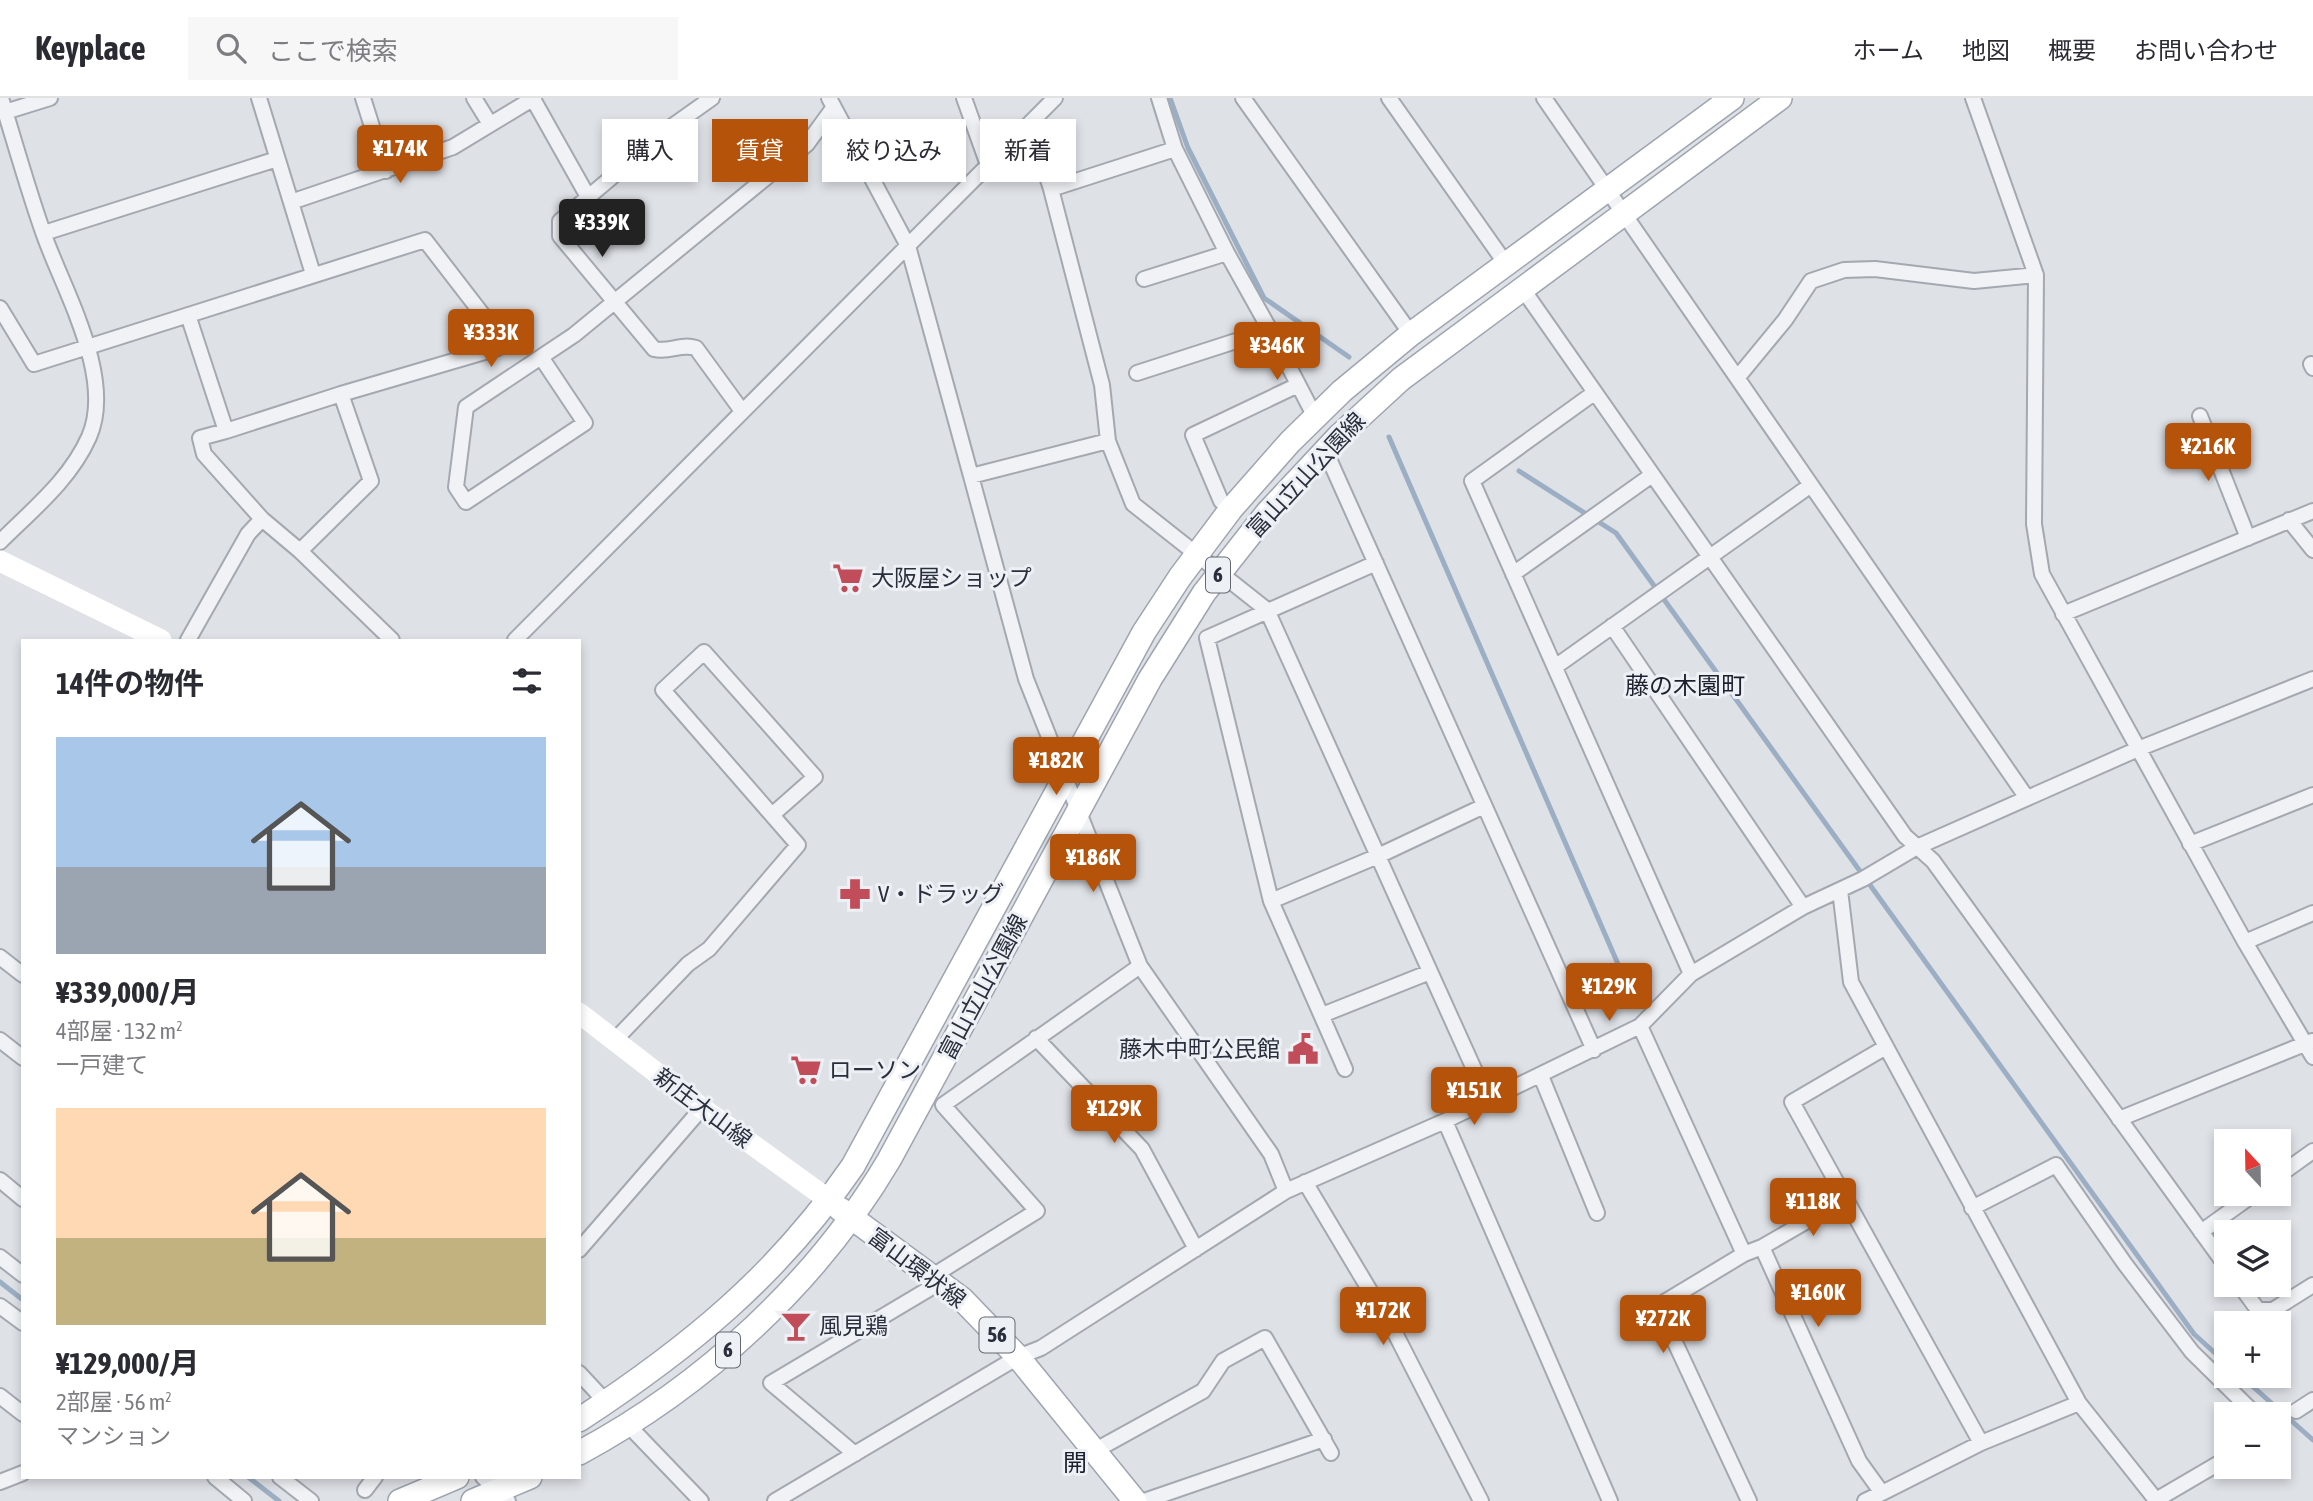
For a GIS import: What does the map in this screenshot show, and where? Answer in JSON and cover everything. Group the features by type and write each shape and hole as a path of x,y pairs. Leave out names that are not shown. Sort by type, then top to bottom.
{"main road":[{"name":"富山立山公園線","path":"581,1419 682,1348 736,1303 829,1200 853,1166 1124,666 1197,553 1231,509 1315,417 1410,334 1732,98"},
{"name":"富山立山公園線","path":"581,1452 661,1403 733,1345 799,1280 851,1217 896,1148 1150,679 1220,572 1266,513 1325,450 1401,379 1780,98"},
{"path":"0,561 159,639"},
{"name":"新庄大山線","path":"581,1015 702,1108 829,1200"},
{"name":"富山環状線","path":"829,1200 962,1299 1018,1357 1135,1501"},
{"path":"400,1501 452,1479"},
{"path":"473,1501 525,1479"}],"street":[{"path":"0,542 65,478 90,436 96,395 88,347 44,233 3,105 50,98"},
{"path":"259,98 313,274"},
{"path":"363,98 387,171"},
{"path":"474,98 490,124"},
{"path":"291,202 453,147 533,98 587,195"},
{"path":"712,98 587,195 560,221 560,236 654,349 667,352 685,345 696,348 742,411"},
{"path":"964,98 980,143"},
{"path":"1034,119 1055,98"},
{"path":"1159,98 1175,149 1315,417"},
{"path":"1243,98 1410,334"},
{"path":"1389,98 1506,264"},
{"path":"1544,98 2027,798"},
{"path":"1973,98 2036,275 2034,524 2042,574 2245,942 2309,1042 2313,1057"},
{"path":"831,102 908,246 1026,679 1066,774 1140,966 1271,1154 1286,1191"},
{"path":"541,357 585,422 466,502 456,487 466,407 541,357 575,335 807,144 831,102"},
{"path":"1051,190 1175,149"},
{"path":"44,233 277,159"},
{"path":"516,639 980,173"},
{"path":"1048,182 1102,385 1108,441 1133,504 1267,610 1488,1100"},
{"path":"0,308 34,364 425,240 496,332 498,348 200,438 204,454 262,519 300,551 391,639"},
{"path":"1144,279 1227,253"},
{"path":"1738,377 1785,320 1811,281 1843,270 1875,269 1974,281 2036,275"},
{"path":"1522,288 1905,836 1933,861 2214,1249"},
{"path":"188,315 226,431"},
{"path":"1137,373 1270,330"},
{"path":"1231,509 1221,500 1193,435 1298,385"},
{"path":"1594,393 1472,481 1691,975"},
{"path":"300,551 371,481 341,394"},
{"path":"2200,416 2248,538"},
{"path":"971,476 1108,441"},
{"path":"1325,450 1594,1050"},
{"path":"1513,574 1652,475"},
{"path":"1555,667 1811,485"},
{"path":"2063,614 2313,511"},
{"path":"189,639 248,534 262,519"},
{"path":"2289,520 2313,550"},
{"path":"1345,1069 1271,901 1207,638 1376,563"},
{"path":"1612,626 1803,907"},
{"path":"614,1041 688,964 709,949 798,845 663,690 704,652 814,777 772,815"},
{"path":"775,1501 1018,1357 1041,1348 1286,1191 1445,1121 1640,1026 1691,975 1803,907 1840,890 1917,847 2138,748 2313,680"},
{"path":"2190,844 2313,795"},
{"path":"1271,901 1378,856 1484,806"},
{"path":"1840,890 1851,982 2079,1403 2156,1500 2214,1466"},
{"path":"2245,942 2313,913"},
{"path":"0,957 21,973"},
{"path":"855,1454 771,1383 935,1280 1037,1211 943,1105 1140,966"},
{"path":"1322,1015 1430,972"},
{"path":"1640,1026 1744,1254"},
{"path":"1036,1038 1142,1149 1196,1249"},
{"path":"0,1040 21,1056"},
{"path":"2119,1119 2309,1042"},
{"path":"1886,1047 1792,1102 1981,1443"},
{"path":"1541,1076 1597,1213"},
{"path":"581,1248 702,1108"},
{"path":"1445,1121 1610,1501"},
{"path":"2291,1167 2313,1151"},
{"path":"1972,1208 2056,1165 2124,1264 2192,1352 2243,1402"},
{"path":"0,1180 21,1197"},
{"path":"1305,1182 1394,1331 1481,1501"},
{"path":"1749,1501 1658,1306 1744,1254 1762,1247 1846,1199"},
{"path":"2202,1232 2238,1206"},
{"path":"1762,1247 1859,1461 1871,1499 1981,1443 2079,1403"},
{"path":"0,1257 21,1273"},
{"path":"2248,1297 2258,1310 2273,1310 2313,1285"},
{"path":"0,1306 21,1322"},
{"path":"1096,1450 1203,1391 1223,1361 1265,1338 1328,1446 1144,1501"},
{"path":"581,1375 606,1402"},
{"path":"0,1396 21,1412"},
{"path":"2296,1411 2313,1401"},
{"path":"628,1424 701,1501"},
{"path":"0,1482 21,1474"},
{"path":"217,1479 244,1501"},
{"path":"283,1479 311,1501"},
{"path":"365,1490 373,1479"}],"waterway":[{"path":"1170,98 1188,148 1264,298 1349,357"},
{"path":"1389,437 1631,994"},
{"path":"1519,471 1616,533 2194,1334 2214,1352"},
{"path":"0,1282 21,1298"},
{"path":"2254,1388 2313,1440"},
{"path":"251,1479 279,1501"}],"place":[{"name":"大阪屋ショップ","path":"848,578"},
{"name":"V・ドラッグ","path":"855,894"},
{"name":"藤木中町公民館","path":"1303,1049"},
{"name":"ローソン","path":"806,1070"},
{"name":"風見鶏","path":"796,1326"}],"district":[{"name":"藤の木園町","path":"1685,686"},
{"name":"開","path":"1075,1463"}]}
